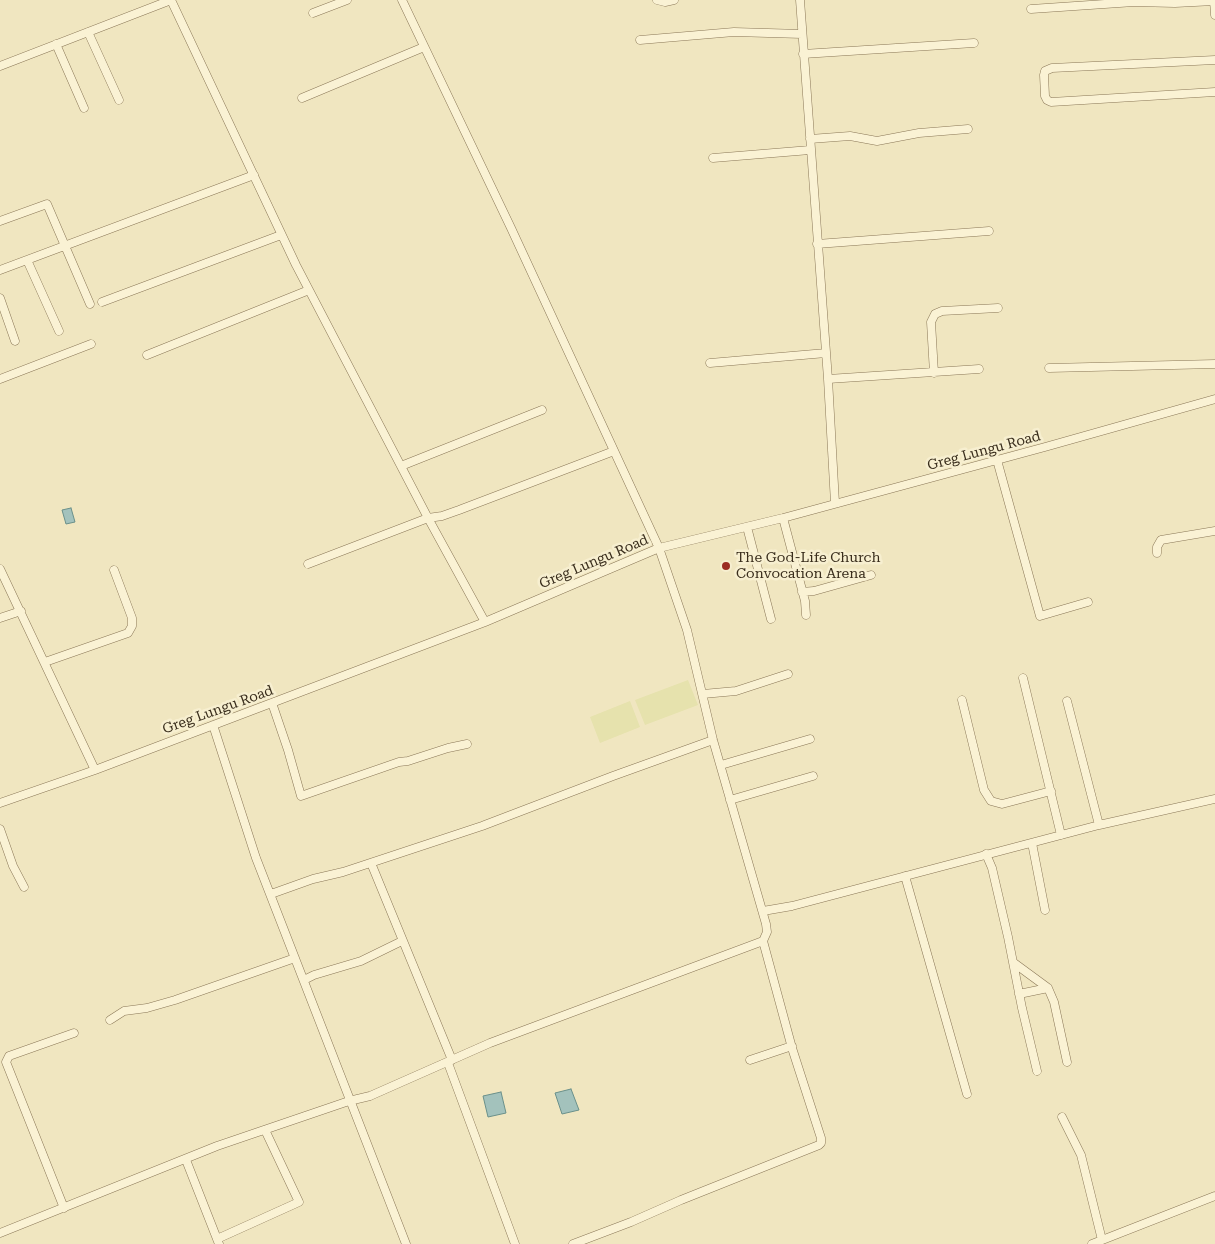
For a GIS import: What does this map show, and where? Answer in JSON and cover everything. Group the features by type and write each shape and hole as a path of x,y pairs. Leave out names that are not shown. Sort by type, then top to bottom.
{"street":[{"path":"0,66 171,0 282,235 428,518 485,622"},
{"path":"313,13 347,0"},
{"path":"402,0 658,548 687,630 720,765 763,911 767,932 764,941 792,1046 812,1105 821,1143 574,1244"},
{"path":"657,0 665,2 674,0"},
{"path":"800,0 836,503"},
{"path":"1031,9 1134,2 1175,4 1214,1 1215,16"},
{"path":"88,32 118,100"},
{"path":"640,40 734,32 802,34"},
{"path":"803,54 974,43"},
{"path":"56,44 84,108"},
{"path":"302,98 424,47"},
{"path":"1215,60 1052,68 1045,71 1044,75 1045,96 1050,102 1215,92"},
{"path":"810,139 850,136 877,141 919,133 968,129"},
{"path":"713,158 810,150"},
{"path":"0,270 254,175"},
{"path":"0,221 47,204 90,304"},
{"path":"817,244 989,231"},
{"path":"102,302 282,235"},
{"path":"28,260 58,331"},
{"path":"147,355 310,290"},
{"path":"0,298 15,341"},
{"path":"934,373 931,322 935,314 942,311 998,308"},
{"path":"0,379 91,344"},
{"path":"710,363 826,353"},
{"path":"1048,368 1215,364"},
{"path":"828,379 979,370"},
{"name":"Greg Lungu Road","path":"0,803 272,704 485,622 658,548 783,518 1215,399"},
{"path":"401,466 542,410"},
{"path":"308,564 428,518 442,516 459,510 614,451"},
{"path":"997,460 1040,616 1088,602"},
{"path":"783,518 806,605 806,615"},
{"path":"747,527 772,618"},
{"path":"1157,553 1156,547 1161,540 1215,531"},
{"path":"0,569 95,770"},
{"path":"45,662 128,633 132,626 132,618 114,570"},
{"path":"802,592 814,591 871,575"},
{"path":"0,589 8,586"},
{"path":"0,618 21,611"},
{"path":"703,694 736,691 788,674"},
{"path":"1023,678 1061,834"},
{"path":"962,700 984,790 991,801 1002,804 1051,791"},
{"path":"1067,702 1099,825"},
{"path":"272,704 301,796 399,762 467,744"},
{"path":"213,725 256,858 406,1244"},
{"path":"720,765 810,739"},
{"path":"271,894 313,878 337,874 482,826 714,740"},
{"path":"730,800 813,776"},
{"path":"763,911 792,906 1061,834 1215,799"},
{"path":"0,829 13,866 24,886"},
{"path":"1032,843 1045,910"},
{"path":"986,854 992,868 1037,1071"},
{"path":"371,863 450,1061 515,1244"},
{"path":"905,876 966,1094"},
{"path":"304,980 314,975 361,961 402,941"},
{"path":"0,1233 218,1146 349,1101 370,1096 490,1043 764,941"},
{"path":"110,1020 124,1011 147,1008 175,1000 295,958"},
{"path":"1014,962 1048,988 1054,1002 1067,1062"},
{"path":"1019,994 1048,988"},
{"path":"64,1208 6,1062 9,1056 74,1032"},
{"path":"750,1060 792,1046"},
{"path":"1062,1117 1081,1155 1102,1240"},
{"path":"186,1160 218,1242 299,1202 265,1130"},
{"path":"1092,1244 1215,1196"}],"shaded area":[{"path":"688,680 698,705 645,725 635,700"},
{"path":"630,701 640,727 600,743 590,717"}],"water":[{"path":"71,508 75,522 66,524 62,510"},
{"path":"571,1089 579,1110 562,1114 555,1093"},
{"path":"501,1092 506,1113 488,1117 483,1096"}],"place":[{"name":"The God-Life Church Convocation Arena","path":"726,566"}]}
